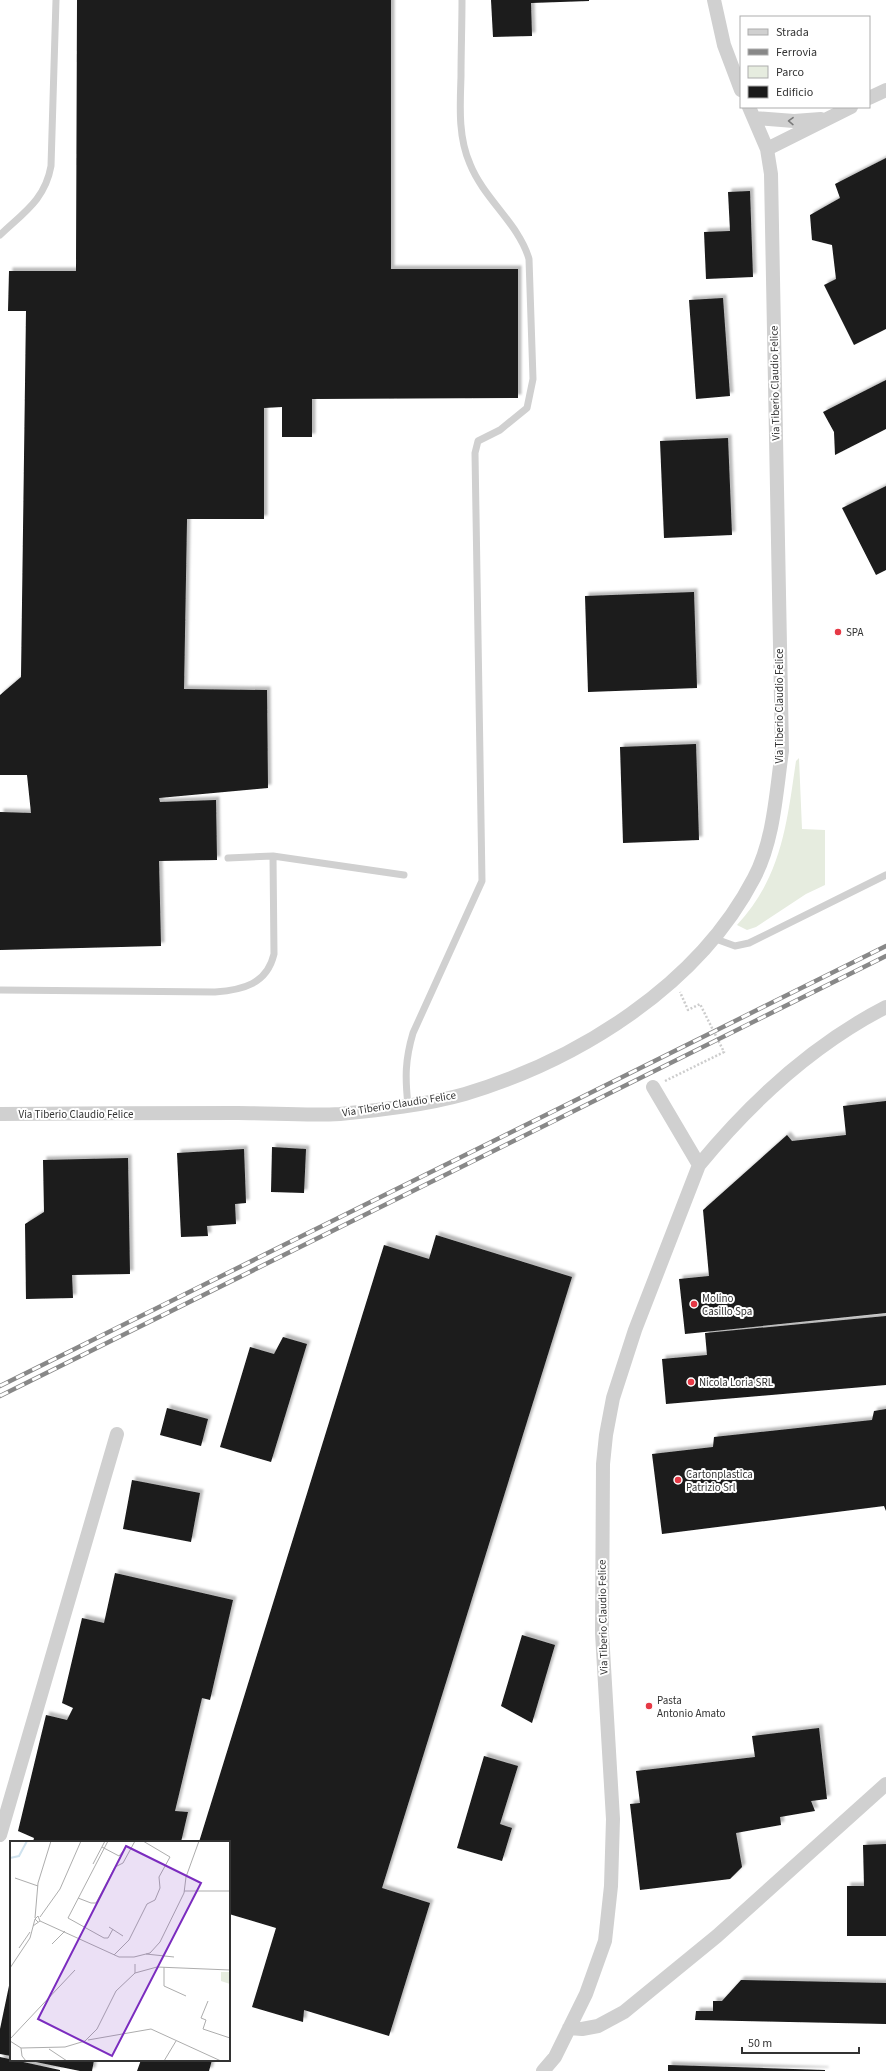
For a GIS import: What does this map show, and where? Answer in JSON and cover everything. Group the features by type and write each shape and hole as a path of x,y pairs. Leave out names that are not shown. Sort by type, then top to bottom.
{"street":[{"path":"714,0 724,45 740,87"},
{"path":"870,98 886,90"},
{"path":"767,149 849,108"},
{"name":"Via Tiberio Claudio Felice","path":"0,1114 338,1114 408,1105 462,1095 509,1079 567,1052 616,1024 654,997 684,970 713,938 738,905 755,876 767,841 774,809 782,751 771,182 767,149 752,112"},
{"path":"752,112 794,121 827,119"},
{"name":"Via Tiberio Claudio Felice","path":"543,2071 555,2057 586,1994 605,1941 611,1886 613,1819 602,1633 603,1464 606,1435 613,1398 635,1330 699,1165 743,1115 809,1056 886,1007"},
{"path":"653,1087 699,1165"},
{"path":"0,1835 117,1434"},
{"path":"569,2028 582,2029 598,2026 624,2012 717,1936 886,1784"}],"lane":[{"path":"0,235 33,206 48,181 51,166 56,0"},
{"path":"408,1105 405,1072 407,1055 413,1033 482,881 475,453 478,441 500,430 527,408 533,379 529,260 527,252 521,239 492,202 480,183 470,164 463,142 460,114 462,0"},
{"path":"228,858 273,856 404,875"},
{"path":"0,990 216,992 245,988 256,981 269,969 274,954 273,856"},
{"path":"713,938 735,946 749,943 886,875"}],"path":[{"path":"653,1087 724,1052 700,1004 688,1010 684,1001"}],"green space":[{"path":"799,758 802,829 825,830 825,885 806,894 756,927 747,930 737,925 752,907 764,888 773,868 785,827 796,761"}],"building":[{"path":"77,0 391,0 391,269 518,269 518,398 312,399 312,437 282,437 282,407 264,408 264,519 187,519 184,689 267,690 268,788 159,798 160,802 216,800 217,860 159,861 161,946 0,950 0,812 31,813 27,775 0,775 0,695 21,677 26,311 8,311 9,271 76,271"},
{"path":"491,0 589,1 531,3 532,36 493,37"},
{"path":"886,158 886,329 854,345 824,285 836,279 832,245 812,240 810,215 840,198 835,184"},
{"path":"750,191 753,277 706,279 704,232 730,231 728,192"},
{"path":"723,298 730,396 696,399 689,300"},
{"path":"886,380 886,429 835,455 834,432 823,412"},
{"path":"728,438 732,535 664,538 660,441"},
{"path":"886,486 886,570 876,575 842,508"},
{"path":"694,592 697,688 588,692 585,596"},
{"path":"696,744 699,840 623,843 620,747"},
{"path":"886,1101 886,1313 685,1334 679,1279 709,1276 703,1210 787,1135 792,1141 846,1135 843,1106"},
{"path":"272,1147 306,1149 304,1193 271,1192"},
{"path":"244,1149 246,1203 235,1204 236,1224 207,1226 208,1236 181,1237 177,1153"},
{"path":"128,1158 130,1274 72,1275 73,1298 26,1299 25,1224 44,1212 43,1160"},
{"path":"436,1235 572,1277 382,1888 430,1903 389,2036 304,2010 303,2022 252,2007 276,1928 230,1914 230,1841 199,1841 384,1245 429,1259"},
{"path":"886,1316 886,1385 666,1404 662,1359 707,1355 705,1333"},
{"path":"283,1337 307,1344 271,1462 220,1447 250,1347 274,1354"},
{"path":"167,1408 208,1419 201,1446 160,1435"},
{"path":"886,1409 886,1511 884,1506 662,1534 652,1454 713,1447 714,1437 872,1420 874,1411"},
{"path":"132,1480 200,1493 191,1542 123,1529"},
{"path":"115,1573 233,1600 210,1700 202,1698 175,1811 188,1812 181,1841 33,1841 34,1838 18,1831 46,1715 67,1720 73,1708 62,1703 82,1618 104,1623"},
{"path":"522,1635 555,1645 532,1723 501,1706"},
{"path":"819,1728 827,1799 811,1801 815,1811 780,1817 781,1825 736,1833 742,1867 730,1879 640,1890 630,1804 640,1803 636,1771 755,1757 752,1736"},
{"path":"484,1756 518,1766 500,1824 512,1828 502,1861 457,1848"},
{"path":"886,1844 886,1936 847,1936 847,1886 864,1886 863,1845"},
{"path":"741,1980 886,1983 886,2024 695,2020 696,2011 713,2011 713,2001 722,2001"},
{"path":"10,1981 10,2056 0,2054 0,2029"},
{"path":"0,2057 10,2059 10,2061 18,2061 60,2070 60,2071 0,2071"},
{"path":"31,2061 94,2061 92,2071 80,2071"},
{"path":"141,2061 212,2061 209,2071 137,2071"},
{"path":"668,2065 825,2070 825,2071 668,2071"}],"railway":[{"path":"0,1386 886,946"},
{"path":"0,1396 886,956"}],"place":[{"name":"SPA","path":"838,632"},
{"name":"Molino Casillo Spa","path":"694,1304"},
{"name":"Nicola Loria SRL","path":"691,1382"},
{"name":"Cartonplastica Patrizio Srl","path":"678,1480"},
{"name":"Pasta Antonio Amato","path":"649,1706"}]}
